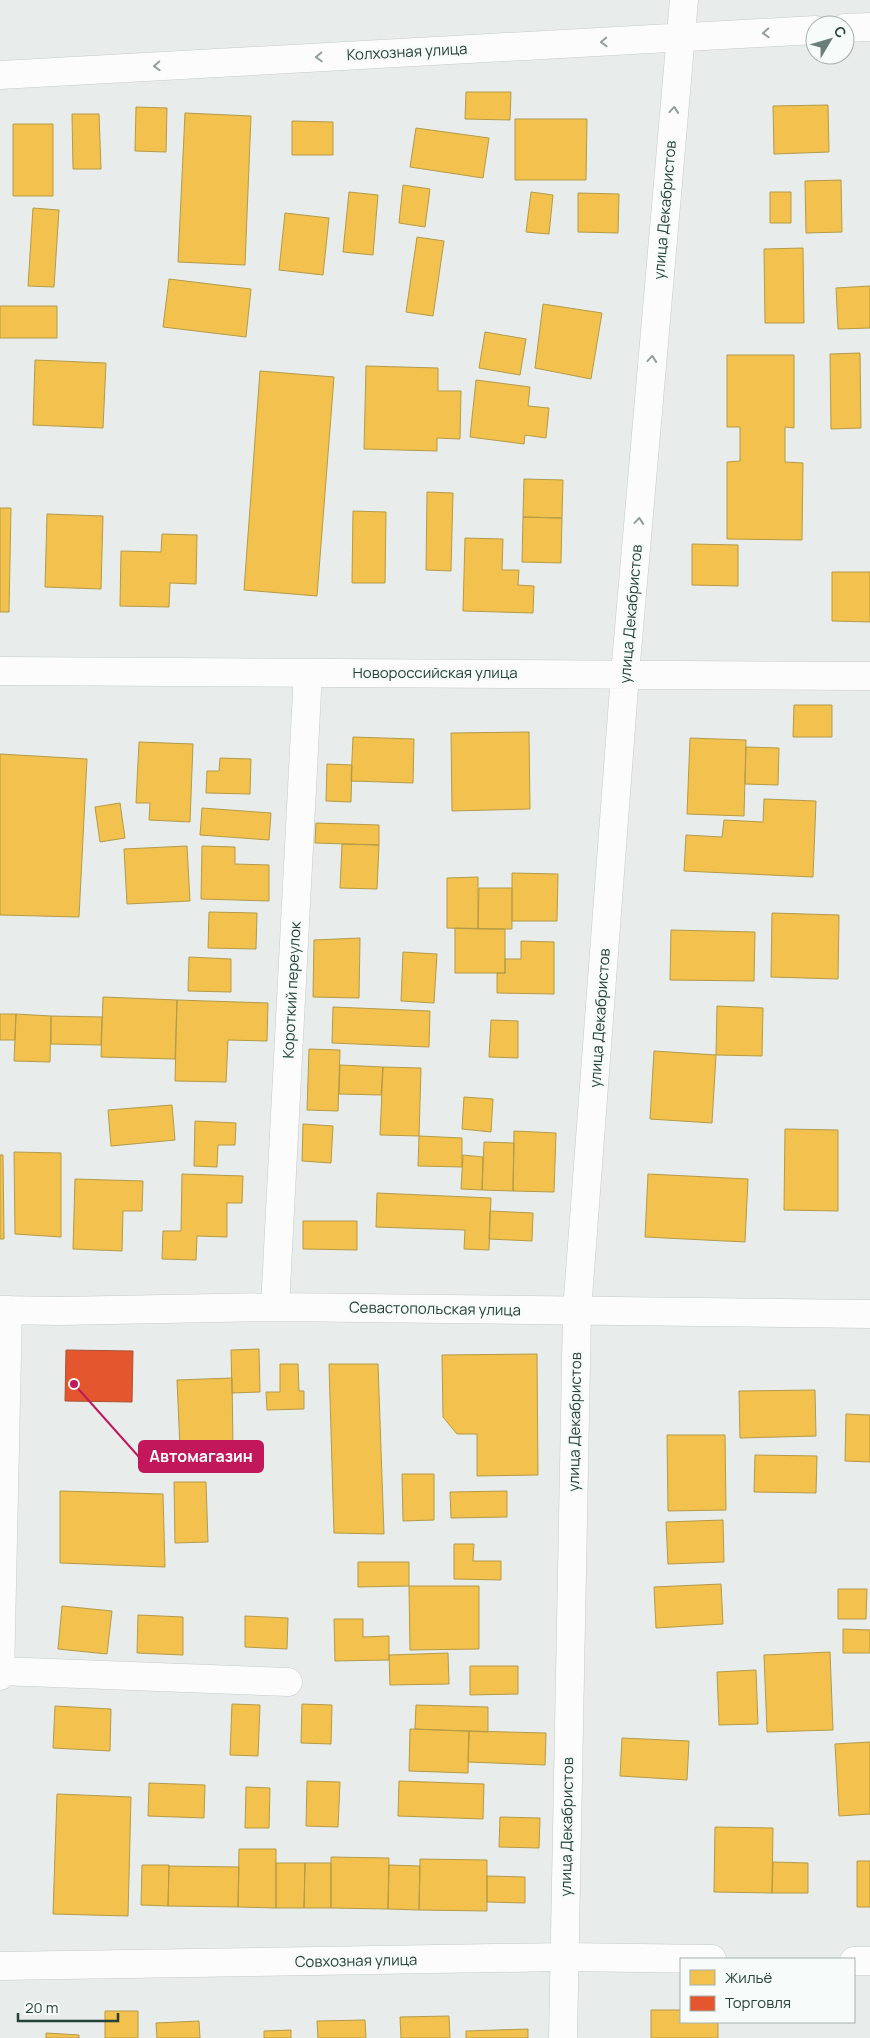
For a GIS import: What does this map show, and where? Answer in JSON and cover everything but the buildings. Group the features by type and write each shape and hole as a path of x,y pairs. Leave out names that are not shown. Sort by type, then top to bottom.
{"street":[{"name":"улица Декабристов","path":"563,2038 577,1311 626,674 684,0"},
{"path":"855,28 870,27"},
{"name":"Колхозная улица","path":"0,75 805,31"},
{"name":"Новороссийская улица","path":"0,671 870,676"},
{"name":"Короткий переулок","path":"275,1307 308,672"},
{"name":"Севастопольская улица","path":"4,1310 59,1311 275,1307 870,1314"},
{"path":"0,1676 4,1310"},
{"path":"0,1671 288,1682"},
{"name":"Совхозная улица","path":"0,1966 564,1958 680,1959"},
{"path":"855,1961 870,1961"}],"place":[{"name":"Автомагазин","path":"74,1384"}]}
